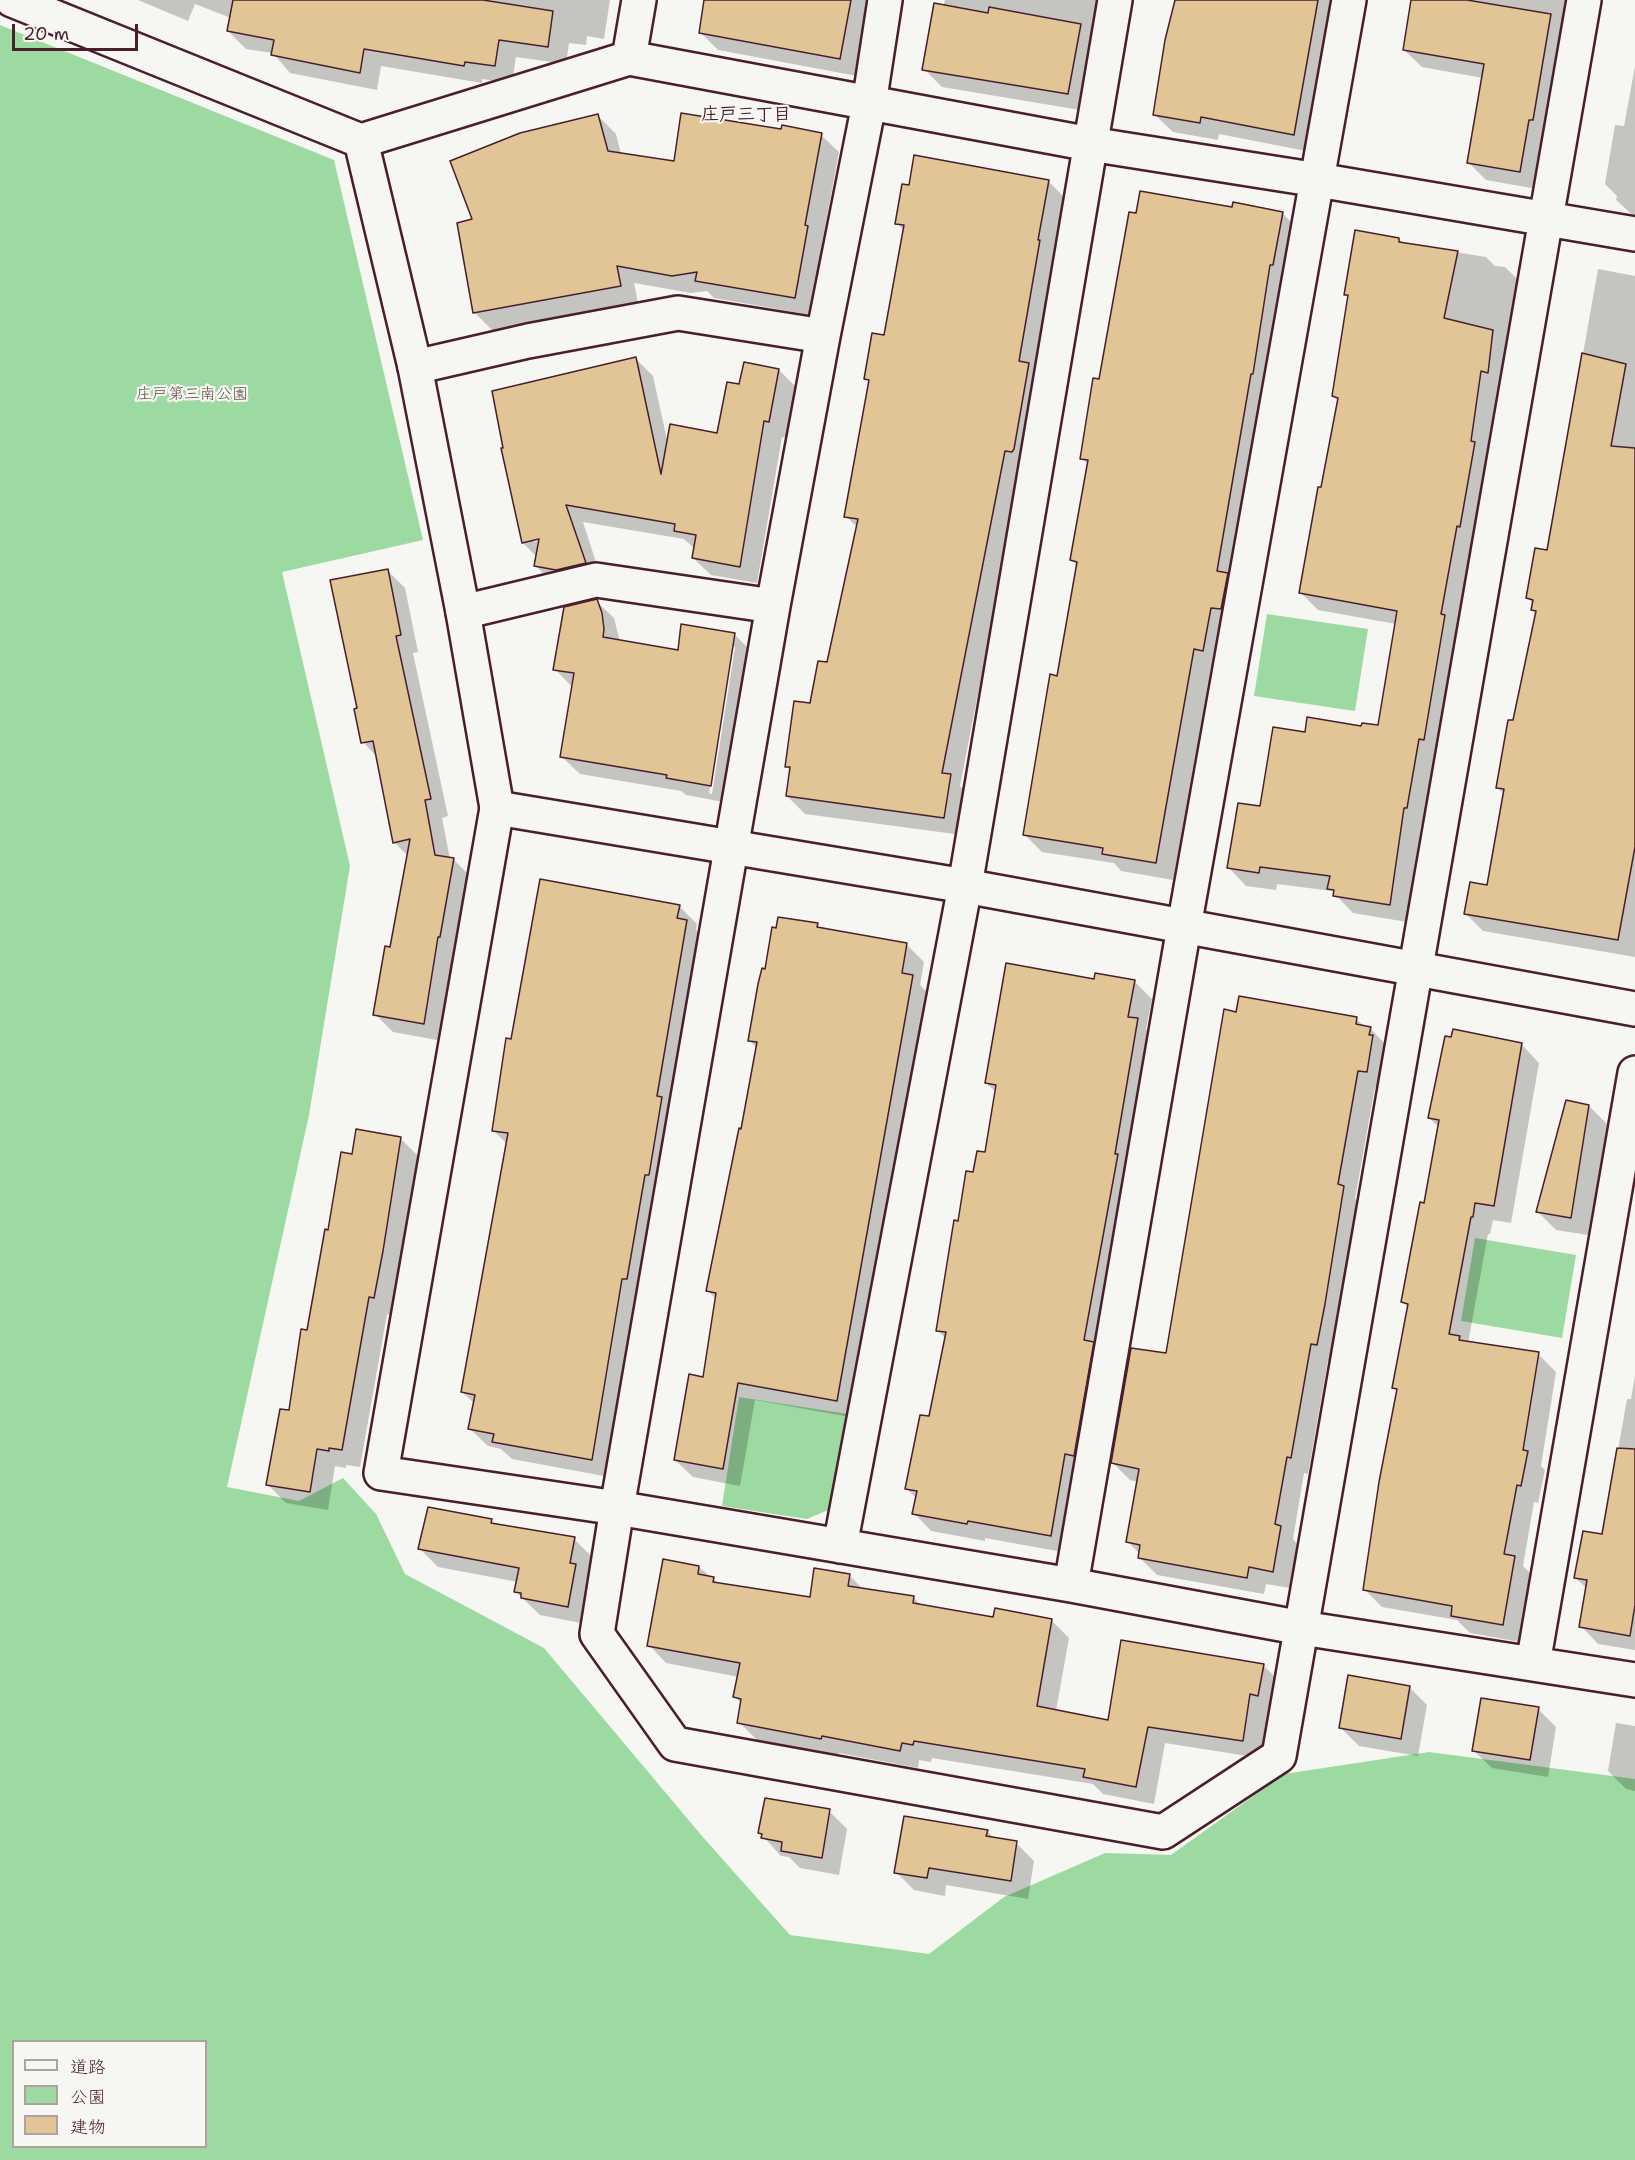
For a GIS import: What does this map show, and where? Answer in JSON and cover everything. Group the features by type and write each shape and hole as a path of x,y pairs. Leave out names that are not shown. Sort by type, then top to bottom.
{"street":[{"path":"12,0 361,141 630,58 1090,144 1635,234"},
{"path":"630,58 639,0"},
{"path":"885,0 869,104 773,606 597,1634 675,1744 1163,1832 1279,1756 1584,0"},
{"path":"840,1546 965,886 1115,0"},
{"path":"1071,1585 1184,927 1318,180 1348,0"},
{"path":"361,141 415,367 463,612 497,808 381,1473 617,1508 1071,1585 1302,1628 1635,1680"},
{"path":"415,367 528,340 678,313 823,336"},
{"path":"463,612 596,580 773,606"},
{"path":"497,808 965,886 1635,1009"},
{"path":"1533,1664 1635,1073"}],"green space":[{"name":"庄戸第三南公園","path":"0,25 334,160 423,540 282,572 350,866 309,1115 227,1487 299,1501 343,1478 376,1514 405,1574 544,1648 702,1836 790,1935 929,1954 1004,1897 1105,1853 1171,1855 1284,1774 1429,1752 1635,1779 1635,2160 0,2160"},
{"path":"1267,614 1368,629 1355,711 1254,696"},
{"path":"1475,1238 1576,1255 1562,1338 1461,1321"},
{"path":"739,1397 848,1414 833,1508 807,1519 722,1506"}],"building":[{"path":"233,0 483,0 553,11 548,47 499,40 495,66 465,62 464,66 364,49 360,73 271,55 274,40 227,31"},
{"path":"704,0 851,0 840,59 699,33"},
{"path":"1175,0 1318,0 1294,135 1201,117 1200,123 1153,115 1165,40"},
{"path":"1411,0 1467,0 1551,14 1533,120 1529,120 1520,172 1467,163 1484,64 1403,50"},
{"path":"934,3 988,13 989,7 1081,24 1068,94 922,70"},
{"path":"681,113 781,129 782,125 822,133 805,225 808,226 795,298 695,281 697,272 672,276 617,266 621,286 473,313 457,223 472,219 450,161 520,133 598,114 608,151 674,161"},
{"path":"914,155 1049,180 1019,361 1029,363 1014,449 1012,452 1005,451 942,773 951,774 944,818 786,796 790,767 785,767 794,701 810,703 818,661 827,662 858,519 844,517 869,380 864,379 872,333 884,335 904,225 895,224 902,184 909,185"},
{"path":"1140,191 1232,207 1233,202 1283,212 1273,265 1270,265 1253,374 1251,374 1217,571 1228,573 1221,609 1211,608 1203,651 1194,649 1156,863 1102,854 1103,848 1023,835 1050,674 1057,676 1077,562 1070,560 1088,460 1080,459 1093,378 1099,379 1129,212 1136,213"},
{"path":"1355,230 1399,238 1399,242 1458,251 1444,318 1493,330 1488,373 1481,371 1471,441 1475,442 1441,614 1445,615 1424,740 1419,739 1407,808 1404,808 1390,905 1333,896 1334,890 1327,889 1330,876 1260,867 1259,873 1227,868 1238,803 1260,806 1273,727 1305,732 1307,717 1361,726 1362,723 1378,725 1397,611 1299,593 1318,487 1321,487 1338,398 1332,396 1348,295 1344,295"},
{"path":"1582,353 1626,364 1611,446 1635,448 1635,847 1618,940 1464,914 1470,882 1487,885 1504,789 1496,788 1508,720 1513,720 1536,611 1531,610 1533,600 1526,598 1535,548 1547,550"},
{"path":"636,357 661,474 670,424 717,433 727,382 739,384 744,362 779,369 769,422 764,421 740,567 692,558 696,535 674,531 675,524 566,505 586,563 556,570 534,566 539,539 522,543 501,448 503,448 492,391"},
{"path":"388,569 401,635 396,636 431,799 425,800 435,855 454,858 424,1024 373,1015 385,946 390,947 410,839 393,843 373,741 361,743 354,709 357,708 330,580"},
{"path":"597,599 602,613 603,637 678,650 681,624 735,633 711,786 666,778 667,775 560,757 574,673 553,670 564,607"},
{"path":"540,879 680,905 677,918 687,920 657,1096 662,1097 649,1175 645,1175 627,1279 622,1279 592,1460 492,1442 494,1434 468,1429 475,1395 461,1392 508,1133 492,1131 506,1038 511,1039"},
{"path":"778,917 818,923 817,927 907,943 902,973 913,975 837,1401 738,1383 723,1469 674,1460 689,1374 703,1377 716,1293 706,1291 757,1042 748,1041 758,984 762,968 765,969 772,927 776,928"},
{"path":"1006,963 1094,979 1095,973 1135,980 1128,1017 1138,1018 1115,1154 1118,1154 1084,1340 1094,1342 1074,1456 1065,1454 1051,1536 968,1521 967,1524 912,1514 917,1491 905,1489 920,1415 929,1416 946,1332 936,1331 954,1220 958,1221 966,1171 973,1172 977,1151 985,1152 996,1085 985,1083"},
{"path":"1239,996 1357,1017 1356,1024 1371,1027 1369,1035 1373,1035 1367,1072 1358,1071 1338,1184 1344,1186 1325,1304 1317,1345 1311,1344 1291,1458 1287,1457 1275,1524 1281,1526 1273,1572 1249,1567 1247,1578 1138,1558 1140,1545 1126,1542 1139,1469 1111,1463 1131,1348 1166,1353 1224,1009 1236,1012"},
{"path":"1453,1029 1522,1043 1494,1206 1475,1203 1449,1334 1460,1336 1459,1340 1539,1352 1523,1450 1528,1451 1521,1486 1517,1485 1504,1554 1515,1556 1503,1625 1451,1616 1452,1606 1363,1590 1379,1482 1397,1389 1392,1388 1408,1304 1401,1302 1420,1202 1424,1203 1439,1120 1428,1118 1445,1036 1451,1037"},
{"path":"1566,1100 1589,1105 1571,1218 1536,1212"},
{"path":"356,1129 401,1137 383,1251 374,1298 369,1297 342,1450 317,1449 310,1492 266,1485 280,1409 289,1410 301,1329 307,1330 325,1229 328,1230 341,1152 352,1154"},
{"path":"1617,1448 1635,1449 1635,1605 1630,1636 1579,1627 1587,1580 1574,1578 1583,1531 1602,1534"},
{"path":"428,1507 492,1519 491,1523 575,1537 570,1563 576,1564 568,1607 521,1598 521,1593 514,1592 519,1568 418,1549"},
{"path":"663,1559 699,1566 698,1574 714,1577 713,1582 810,1597 814,1568 850,1574 848,1586 914,1596 913,1603 993,1617 995,1608 1052,1619 1037,1706 1108,1720 1121,1640 1264,1664 1258,1696 1250,1694 1243,1741 1148,1727 1136,1787 1083,1777 1085,1769 914,1741 913,1745 902,1743 900,1751 737,1723 741,1699 733,1697 740,1663 647,1646"},
{"path":"1348,1675 1410,1686 1401,1739 1339,1728"},
{"path":"1481,1698 1539,1707 1530,1760 1472,1751"},
{"path":"765,1798 830,1809 822,1858 781,1851 782,1842 761,1838 762,1834 758,1833"},
{"path":"904,1816 988,1830 986,1836 1017,1841 1011,1881 929,1868 927,1878 894,1873"}],"district":[{"name":"庄戸三丁目","path":"746,115"}]}
